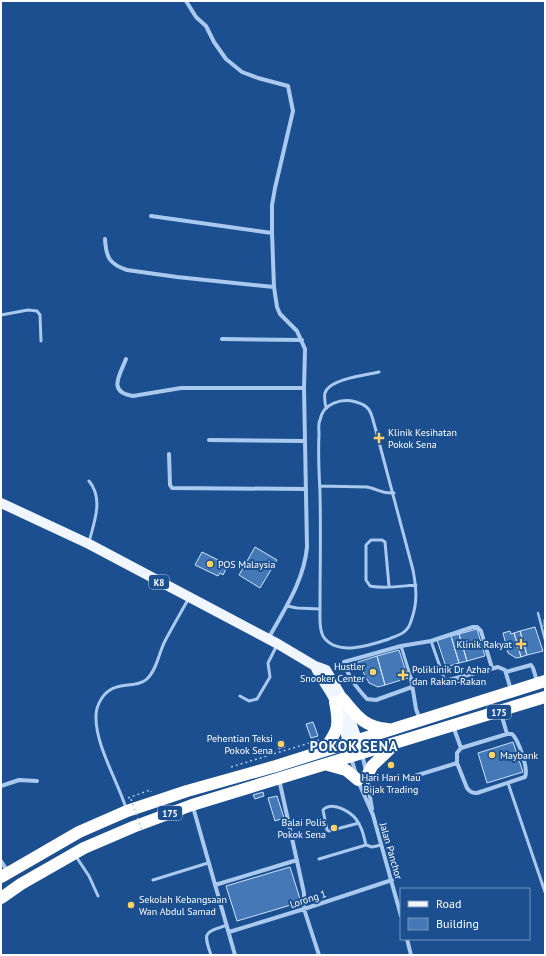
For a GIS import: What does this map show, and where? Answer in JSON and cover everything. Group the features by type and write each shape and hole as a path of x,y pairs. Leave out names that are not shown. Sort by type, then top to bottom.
{"highway":[{"name":"175","path":"4,874 125,806 187,792 541,683"},
{"name":"175","path":"1,898 21,884 84,848 133,827 192,805 545,697"},
{"path":"339,700 361,721 375,727 392,729"},
{"path":"323,751 336,732 339,700"},
{"path":"326,764 346,770 363,778 372,766 396,743"}],"main road":[{"name":"K8","path":"1,503 89,544 278,644 315,666 326,670 339,700 353,741 356,756"}],"street":[{"path":"186,1 196,17 206,26 214,42 226,59 242,72 288,86 293,111 286,135 283,158 272,205 272,233 274,287 277,307 280,314 297,331 305,349 306,558 297,585 268,639"},
{"path":"151,216 183,222 232,226 272,233"},
{"path":"105,239 106,251 109,259 120,268 127,270 177,277 274,287"},
{"path":"222,338 302,340"},
{"path":"126,359 116,382 118,389 125,395 133,396 181,388 304,388"},
{"path":"209,440 305,440"},
{"path":"169,454 170,485 172,488 306,489"},
{"path":"412,687 371,700 367,699 357,688 349,675 344,662 401,646 431,641 477,627 481,631 492,668"},
{"path":"506,672 530,665 541,683"},
{"path":"445,681 492,668 502,668 506,672 512,692"},
{"path":"411,678 416,709 420,721"},
{"path":"500,711 507,734"},
{"path":"453,726 461,748"},
{"path":"507,734 512,734 517,741 527,774 525,777 508,783 473,793 467,788 457,763 457,753 461,748 507,734"},
{"path":"356,756 372,815"},
{"path":"356,756 372,815"},
{"path":"405,779 457,763"},
{"path":"279,779 304,893 304,909 319,955"},
{"path":"1,786 19,780 37,781"},
{"path":"192,805 235,955"},
{"name":"Jalan Panchor","path":"372,815 400,912"},
{"path":"215,886 297,860"},
{"path":"1,861 4,874"},
{"name":"Lorong 1","path":"229,932 392,880"},
{"path":"407,940 411,955"}],"lane":[{"path":"1,315 28,310 38,311 40,315 41,341"},
{"path":"326,408 325,392 329,386 334,383 379,372"},
{"path":"342,400 352,401 367,406 371,412 394,493 416,585 415,610 407,629 402,634 369,645 349,648 336,646 327,641 323,636 321,629 320,609 320,486 318,442 320,420 326,408 335,402 342,400"},
{"path":"89,481 94,487 97,501 96,516 89,544"},
{"path":"320,486 367,487 374,488 382,493 394,493"},
{"path":"389,586 385,542 382,540 371,540 366,545 366,580 368,584 374,587 416,585"},
{"path":"125,806 97,728 96,714 98,706 103,697 110,690 147,680 152,674 165,642 190,598"},
{"path":"286,606 320,609"},
{"path":"545,620 545,626"},
{"path":"431,641 445,681"},
{"path":"240,696 249,701 257,699 270,677 268,663 278,644"},
{"path":"401,646 411,678"},
{"path":"508,783 545,892"},
{"path":"359,823 329,831 327,830 323,810 332,805 337,806 349,813 359,823 366,845"},
{"path":"319,859 366,845 372,847 381,845"},
{"path":"74,854 87,872 98,896"},
{"path":"153,880 208,863"},
{"path":"211,955 206,940 207,935 209,932 227,925"}],"path":[{"path":"227,768 318,740 322,736"},
{"path":"125,806 129,799 128,797 150,790 150,792"},
{"path":"131,799 142,831"}],"building":[{"path":"255,547 277,560 260,588 239,575"},
{"name":"POS Malaysia","path":"202,552 224,563 223,567 226,569 223,575 220,573 218,576 195,565"},
{"path":"535,627 543,651 527,655 520,631"},
{"path":"477,629 485,656 467,661 459,634"},
{"path":"510,631 511,634 514,633 521,657 516,658 508,653 503,633"},
{"name":"Klinik Rakyat","path":"520,631 527,655 521,657 514,633"},
{"path":"459,634 467,661 459,663 451,636"},
{"path":"451,636 459,663 446,667 437,640"},
{"path":"399,650 408,678 385,685 377,656"},
{"path":"377,656 385,685 378,687 369,683 358,662"},
{"path":"313,722 318,736 311,738 306,724"},
{"name":"Pehentian Teksi Pokok Sena","path":"283,740 285,747 279,749 277,742"},
{"path":"513,742 523,772 487,783 478,753"},
{"path":"263,792 264,796 255,799 253,795"},
{"path":"277,796 284,818 275,821 268,798"},
{"path":"290,867 301,902 237,921 226,886"}],"waterway":[{"path":"538,613 545,640"}],"place":[{"name":"Klinik Kesihatan Pokok Sena","path":"379,438"},
{"name":"POS Malaysia","path":"210,564"},
{"name":"Klinik Rakyat","path":"521,644"},
{"name":"Hustler Snooker Center","path":"373,672"},
{"name":"Poliklinik Dr Azhar dan Rakan-Rakan","path":"403,675"},
{"name":"Pehentian Teksi Pokok Sena","path":"281,744"},
{"name":"Maybank","path":"492,755"},
{"name":"Hari Hari Mau Bijak Trading","path":"391,765"},
{"name":"Balai Polis Pokok Sena","path":"334,828"},
{"name":"Sekolah Kebangsaan Wan Abdul Samad","path":"131,905"}],"district":[{"name":"POKOK SENA","path":"354,746"}]}
